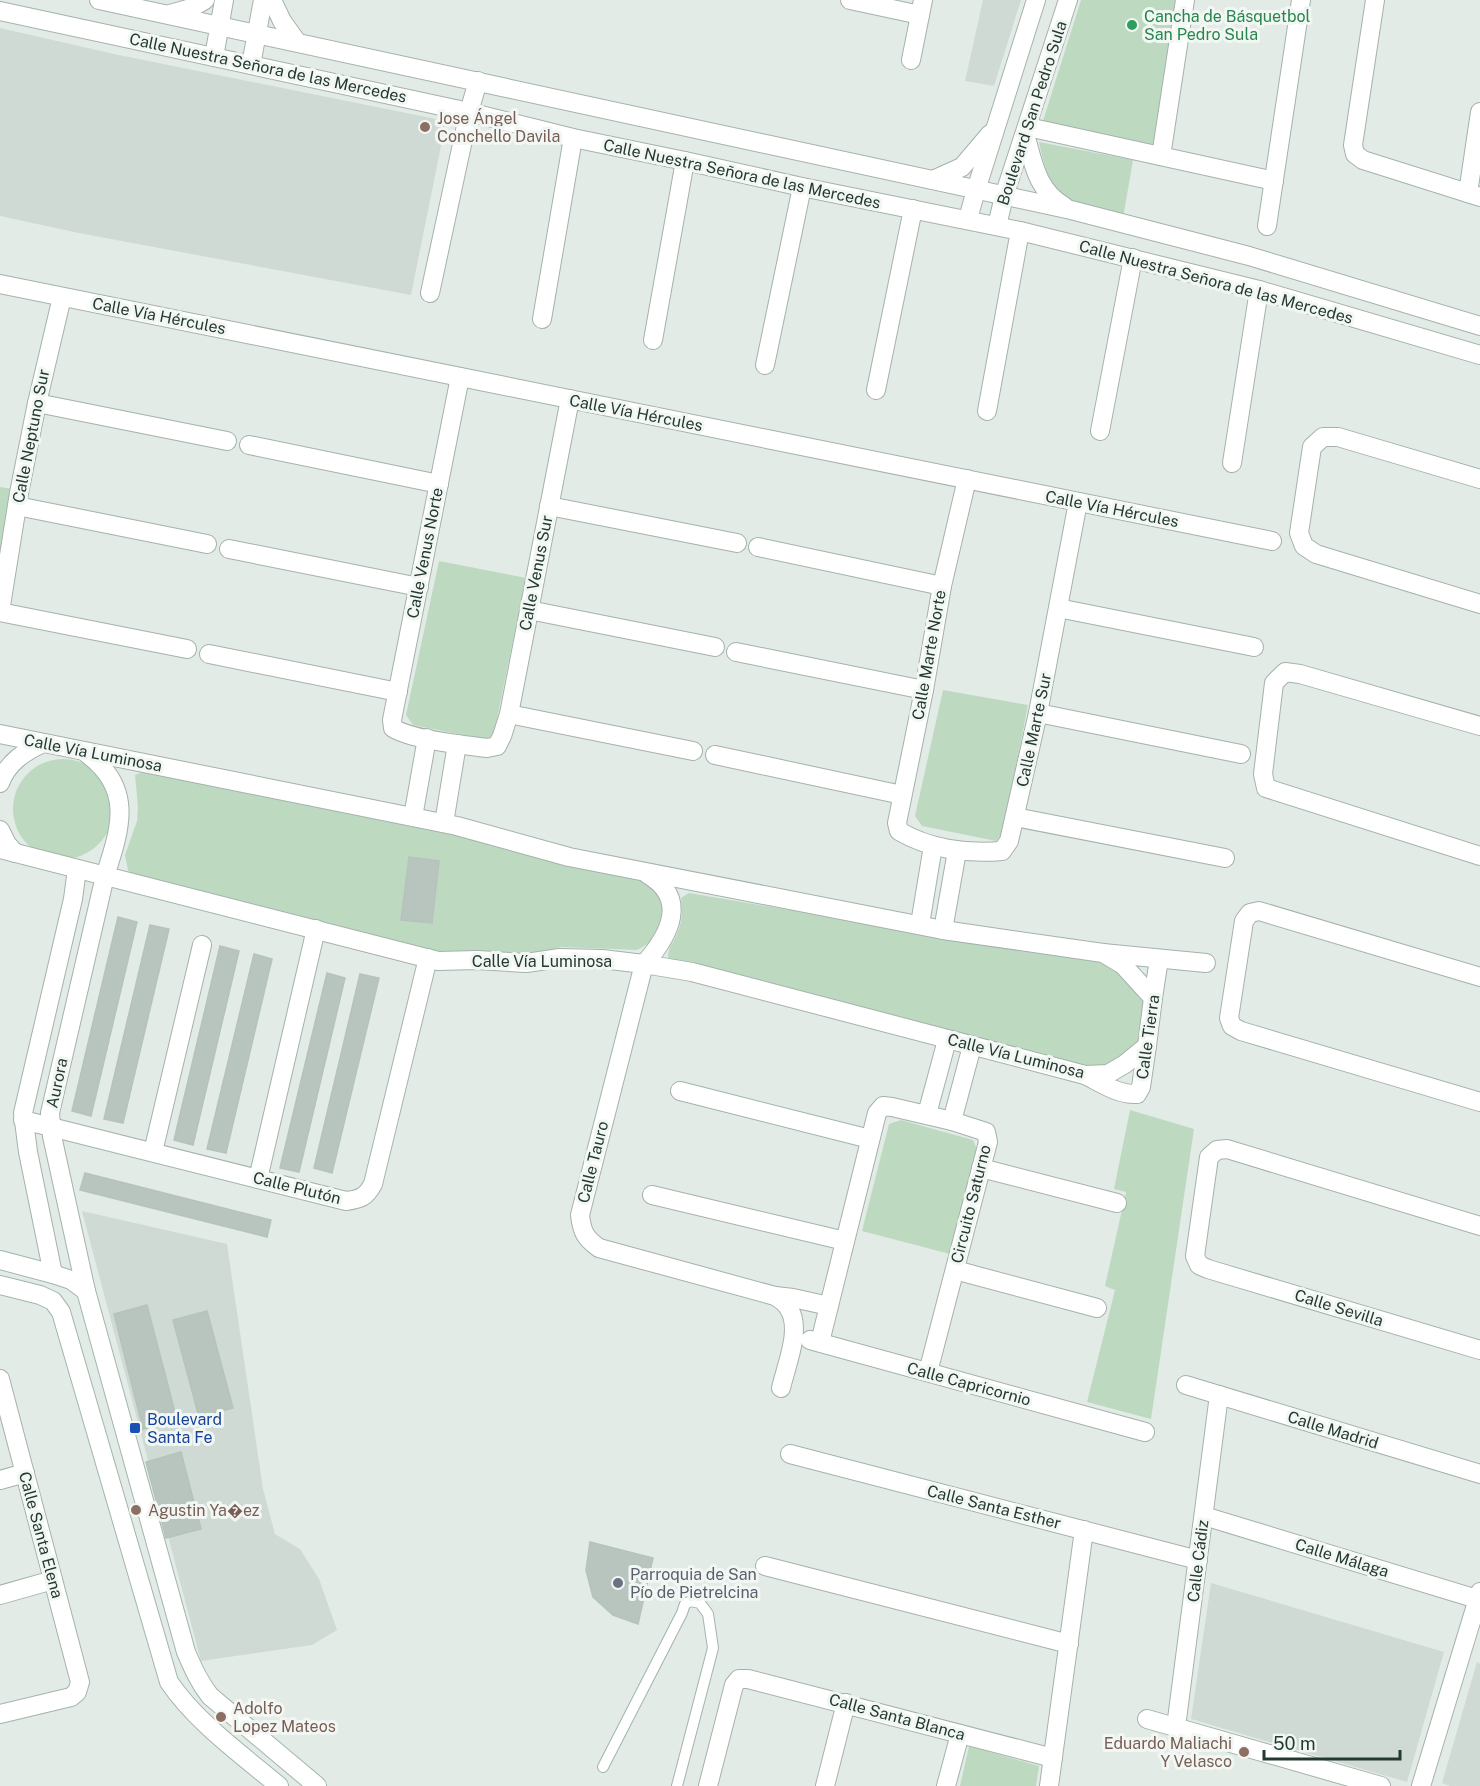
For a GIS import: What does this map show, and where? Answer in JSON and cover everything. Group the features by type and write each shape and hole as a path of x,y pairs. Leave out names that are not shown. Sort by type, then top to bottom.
{"street":[{"name":"Calle Nuestra Señora de las Mercedes","path":"99,0 1071,210 1249,256 1480,326"},
{"path":"169,15 191,8 205,0"},
{"path":"214,57 224,0"},
{"path":"251,65 263,0"},
{"path":"272,0 282,21 297,42"},
{"path":"850,0 922,8 911,60"},
{"name":"Boulevard San Pedro Sula","path":"968,219 1036,0"},
{"name":"Boulevard San Pedro Sula","path":"997,226 1004,196 1068,0"},
{"path":"1161,156 1185,0"},
{"path":"1268,226 1301,0"},
{"path":"1375,0 1353,145 1355,154 1363,159 1474,195 1480,112"},
{"name":"Calle Nuestra Señora de las Mercedes","path":"0,10 470,112 573,138 1020,231 1251,288 1480,355"},
{"path":"430,293 478,81"},
{"path":"933,180 962,167 996,125"},
{"path":"1071,210 1056,202 1045,190 1033,165 1026,131 1161,156 1274,181"},
{"path":"542,319 573,138"},
{"path":"652,340 685,161"},
{"path":"765,365 802,187"},
{"path":"876,390 913,209"},
{"path":"987,411 1020,231"},
{"path":"1232,463 1251,288 1249,256"},
{"path":"1100,430 1133,258"},
{"name":"Calle Vía Hércules","path":"0,284 1272,541"},
{"name":"Calle Neptuno Sur","path":"0,612 37,403 62,297"},
{"name":"Calle Venus Norte","path":"427,738 399,732 393,728 392,720 460,377"},
{"name":"Calle Venus Sur","path":"457,744 487,748 497,746 502,736 509,714 570,399"},
{"path":"37,403 227,441"},
{"path":"1480,479 1338,437 1323,436 1312,447 1299,532 1304,546 1316,554 1480,604"},
{"path":"249,446 439,483"},
{"name":"Calle Marte Norte","path":"899,831 897,823 942,586 967,479"},
{"name":"Calle Marte Sur","path":"899,831 933,846 957,851 1002,851 1010,841 1038,713 1078,502"},
{"path":"17,506 207,544"},
{"path":"549,506 737,543"},
{"path":"758,548 942,586"},
{"path":"229,549 419,587"},
{"path":"1058,608 1254,647"},
{"path":"529,610 715,647"},
{"path":"0,612 187,649"},
{"path":"736,652 924,690"},
{"path":"209,654 398,692"},
{"path":"1480,726 1300,674 1285,672 1274,683 1263,774 1266,788 1480,856"},
{"path":"1038,713 1242,754"},
{"path":"509,714 693,751"},
{"name":"Calle Vía Luminosa","path":"0,734 444,823 569,857 943,930 1103,953 1206,963"},
{"path":"413,817 427,738 457,744 444,823"},
{"path":"0,783 10,765 43,742"},
{"name":"Aurora","path":"82,751 104,768 116,787 120,816 50,1113 86,1291"},
{"path":"715,755 903,795"},
{"path":"1015,817 1225,858"},
{"path":"0,830 7,844 7,851"},
{"path":"920,924 933,846"},
{"name":"Calle Vía Luminosa","path":"7,851 438,960 526,963 560,958 591,959 644,964 692,972 1085,1075 1108,1074 1147,1046"},
{"path":"943,930 957,851"},
{"name":"Aurora","path":"53,1274 23,1120 25,1102 73,899 77,869"},
{"path":"641,871 661,884 672,903 671,922 666,934 644,964"},
{"path":"1480,977 1259,910 1250,913 1244,921 1229,1018 1232,1026 1240,1031 1480,1102"},
{"path":"258,1179 316,929"},
{"path":"153,1152 202,945"},
{"name":"Calle Vía Luminosa","path":"1103,953 1123,965 1154,998"},
{"name":"Calle Plutón","path":"23,1120 346,1201 359,1199 369,1193 377,1171 428,958"},
{"name":"Calle Tierra","path":"1085,1075 1128,1094 1137,1094 1141,1088 1159,959"},
{"name":"Calle Tauro","path":"644,964 580,1215 582,1228 589,1240 599,1248 775,1296 829,1306"},
{"path":"927,1114 947,1040"},
{"path":"952,1120 972,1046"},
{"path":"680,1091 870,1139"},
{"name":"Circuito Saturno","path":"820,1342 877,1113 883,1107 892,1107 952,1120 986,1132 988,1142 928,1372"},
{"name":"Calle Sevilla","path":"1480,1226 1227,1149 1216,1150 1209,1157 1195,1256 1199,1265 1231,1276 1480,1350"},
{"path":"981,1168 1117,1203"},
{"path":"652,1196 845,1241"},
{"path":"0,1260 71,1280 86,1291 186,1652 193,1669 210,1696 317,1786"},
{"path":"955,1270 1096,1308"},
{"path":"0,1285 40,1294 53,1301 61,1312 169,1682 179,1698 195,1714 279,1786"},
{"path":"775,1296 789,1307 794,1319 794,1335 781,1388"},
{"name":"Calle Capricornio","path":"794,1335 1145,1432"},
{"name":"Calle Santa Elena","path":"0,1379 80,1682 77,1692 71,1696 0,1714"},
{"name":"Calle Madrid","path":"1186,1385 1480,1474"},
{"name":"Calle Cádiz","path":"1176,1727 1219,1395"},
{"name":"Calle Santa Esther","path":"790,1454 1198,1560"},
{"path":"0,1480 25,1473"},
{"name":"Calle Málaga","path":"1204,1516 1479,1597"},
{"path":"1049,1786 1084,1530"},
{"path":"765,1566 1069,1644"},
{"path":"0,1595 53,1580"},
{"path":"1420,1786 1479,1597"},
{"name":"Calle Santa Blanca","path":"708,1786 734,1685 739,1679 748,1679 1053,1758"},
{"path":"825,1786 846,1704"},
{"path":"1147,1719 1381,1786"},
{"path":"946,1786 960,1734"}],"lane":[{"path":"603,1767 685,1605 691,1601 700,1603 708,1614 712,1648 677,1786"}],"shaded area":[{"path":"983,0 1021,0 994,86 965,81"},
{"path":"0,28 114,54 446,121 411,295 0,216"},
{"path":"82,1211 227,1244 263,1489 275,1534 300,1549 319,1579 337,1630 312,1645 201,1661"},
{"path":"1211,1583 1444,1652 1407,1782 1191,1719"},
{"path":"1477,1662 1480,1664 1480,1786 1450,1786 1442,1783"}],"green space":[{"path":"1081,0 1177,0 1153,147 1042,124"},
{"path":"1039,142 1133,160 1123,218 1064,198 1050,179"},
{"path":"0,487 13,489 0,552"},
{"path":"439,561 526,578 494,733 487,740 413,725 406,715"},
{"path":"943,690 1028,705 1003,834 996,841 922,826 915,816"},
{"path":"63,759 82,762 99,773 110,790 113,809 110,828 99,845 82,856 63,859 44,856 27,845 16,828 13,809 16,790 27,773 44,762"},
{"path":"144,771 413,824 558,863 647,882 659,891 667,911 654,939 637,950 561,947 518,958 439,953 136,880 128,870 125,855 137,821 135,775"},
{"path":"689,893 1110,964 1145,999 1147,1015 1137,1046 1101,1068 1087,1068 668,958 669,949 681,922 681,898"},
{"path":"1130,1110 1194,1129 1151,1419 1087,1402 1115,1290 1105,1286 1126,1192 1114,1189"},
{"path":"901,1120 973,1140 977,1150 950,1254 862,1231 889,1124"},
{"path":"969,1746 1039,1766 1036,1786 960,1786"}],"building":[{"path":"409,857 439,861 432,923 401,920"},
{"path":"118,917 137,922 91,1116 72,1111"},
{"path":"150,925 169,929 123,1123 104,1119"},
{"path":"220,946 239,951 193,1145 174,1140"},
{"path":"254,954 272,959 226,1153 207,1149"},
{"path":"327,973 345,978 299,1172 280,1168"},
{"path":"360,974 379,978 332,1173 314,1168"},
{"path":"85,1173 271,1220 267,1237 80,1190"},
{"path":"147,1305 177,1420 143,1429 114,1314"},
{"path":"207,1311 233,1408 199,1417 173,1320"},
{"path":"181,1452 201,1529 166,1538 146,1462"},
{"name":"Parroquia de San Pío de Pietrelcina","path":"590,1542 653,1558 638,1624 613,1615 593,1597 586,1570"}],"place":[{"name":"Cancha de Básquetbol San Pedro Sula","path":"1132,25"},
{"name":"Jose Ángel Conchello Davila","path":"425,127"},
{"name":"Boulevard Santa Fe","path":"135,1428"},
{"name":"Agustin Ya�ez","path":"136,1510"},
{"name":"Parroquia de San Pío de Pietrelcina","path":"618,1583"},
{"name":"Adolfo Lopez Mateos","path":"221,1717"},
{"name":"Eduardo Maliachi Y Velasco","path":"1244,1752"}]}
